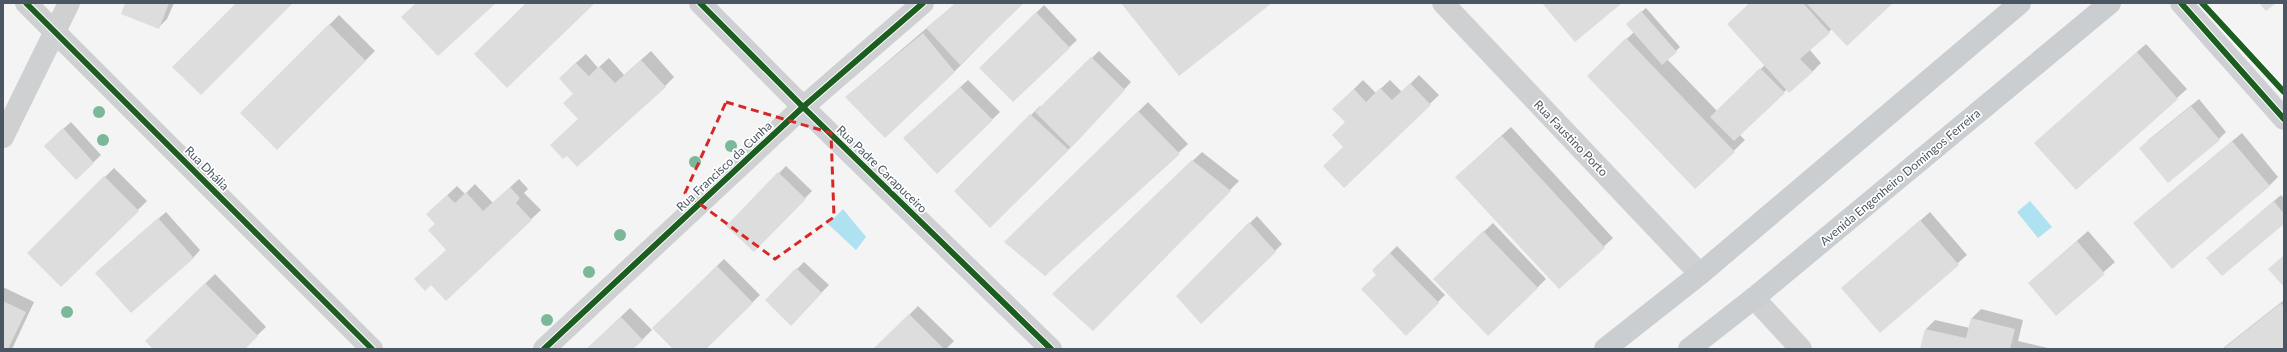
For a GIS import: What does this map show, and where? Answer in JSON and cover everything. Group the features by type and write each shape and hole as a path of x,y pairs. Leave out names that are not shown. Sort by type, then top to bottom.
{"main road":[{"path":"1605,349 1700,274 2020,3"},
{"name":"Avenida Engenheiro Domingos Ferreira","path":"1689,349 1754,298 2110,3"}],"street":[{"name":"Rua Dhália","path":"26,3 372,349"},
{"path":"3,137 69,3"},
{"name":"Rua Padre Carapuceiro","path":"700,3 803,107 1051,349"},
{"name":"Rua Francisco da Cunha","path":"544,349 803,107 923,3"},
{"name":"Rua Faustino Porto","path":"1443,3 1700,274"},
{"path":"2181,3 2284,119"},
{"path":"1754,298 1801,349"}],"highlighted area":[{"path":"726,102 831,133 834,217 775,259 685,193"}],"water":[{"path":"2030,201 2052,227 2038,238 2017,212"},
{"path":"843,209 866,237 856,250 828,224"}],"building":[{"path":"125,3 169,3 159,29 121,14"},
{"path":"236,3 293,3 201,95 172,67"},
{"path":"416,3 496,3 438,56 401,17"},
{"path":"526,3 595,3 507,88 474,54"},
{"path":"956,3 1024,3 960,65 926,28"},
{"path":"1121,3 1272,3 1179,76"},
{"path":"1542,3 1622,3 1575,42"},
{"path":"1750,3 1803,3 1830,33 1800,59 1813,72 1789,93 1727,24"},
{"path":"1806,3 1893,3 1847,46"},
{"path":"2259,3 2276,3 2266,11"},
{"path":"1641,11 1677,52 1662,65 1626,24"},
{"path":"1036,12 1070,48 1013,102 979,68"},
{"path":"329,24 366,61 277,150 240,113"},
{"path":"923,33 955,72 885,138 845,97"},
{"path":"1626,38 1735,152 1695,189 1587,76"},
{"path":"2137,52 2178,99 2076,190 2034,143"},
{"path":"1091,57 1125,90 1071,148 1035,112"},
{"path":"641,60 666,87 577,167 567,156 563,159 550,145 578,119 563,103 573,94 559,78 576,63 589,76 599,66 615,83"},
{"path":"1760,68 1785,93 1734,141 1710,117"},
{"path":"1410,83 1431,105 1344,188 1323,166 1343,147 1332,135 1345,122 1332,109 1354,89 1366,102 1380,88 1392,100"},
{"path":"960,87 993,120 937,174 903,138"},
{"path":"2191,106 2220,140 2168,183 2139,148"},
{"path":"1138,111 1180,154 1045,276 1004,242"},
{"path":"1030,114 1069,150 990,228 954,191"},
{"path":"63,128 94,163 76,180 44,146"},
{"path":"1502,136 1605,248 1559,289 1455,177"},
{"path":"2232,141 2270,186 2172,269 2133,223"},
{"path":"1192,160 1231,191 1093,331 1052,294"},
{"path":"778,172 806,199 754,252 726,226"},
{"path":"104,176 139,211 61,287 27,253"},
{"path":"510,187 520,198 516,203 532,220 446,301 431,285 425,291 414,279 446,250 428,230 435,224 426,214 447,195 455,203 466,192 483,211"},
{"path":"2274,201 2284,214 2284,224 2222,276 2206,258"},
{"path":"158,218 194,258 131,313 95,273"},
{"path":"1920,220 1959,265 1880,333 1841,288"},
{"path":"1249,222 1276,252 1201,324 1176,296"},
{"path":"1483,231 1538,288 1488,336 1433,279"},
{"path":"2077,241 2105,274 2056,316 2028,283"},
{"path":"1390,253 1439,303 1406,336 1361,289 1376,275 1372,270"},
{"path":"2284,255 2284,287 2268,269"},
{"path":"717,266 753,303 706,349 673,349 652,328"},
{"path":"796,268 822,293 791,326 765,300"},
{"path":"205,283 258,336 245,349 153,349 145,341"},
{"path":"3,301 26,312 8,349 3,349"},
{"path":"2281,303 2284,307 2284,349 2223,349"},
{"path":"909,314 944,349 873,349"},
{"path":"621,317 643,340 633,349 586,349"},
{"path":"1971,318 2015,329 2010,349 1920,349 1925,329 1966,338"}],"cycle path":[{"path":"26,3 372,349"},
{"path":"700,3 803,107 1051,349"},
{"path":"544,349 803,107 923,3"},
{"path":"2181,3 2284,119"},
{"path":"2202,3 2284,92"}]}
